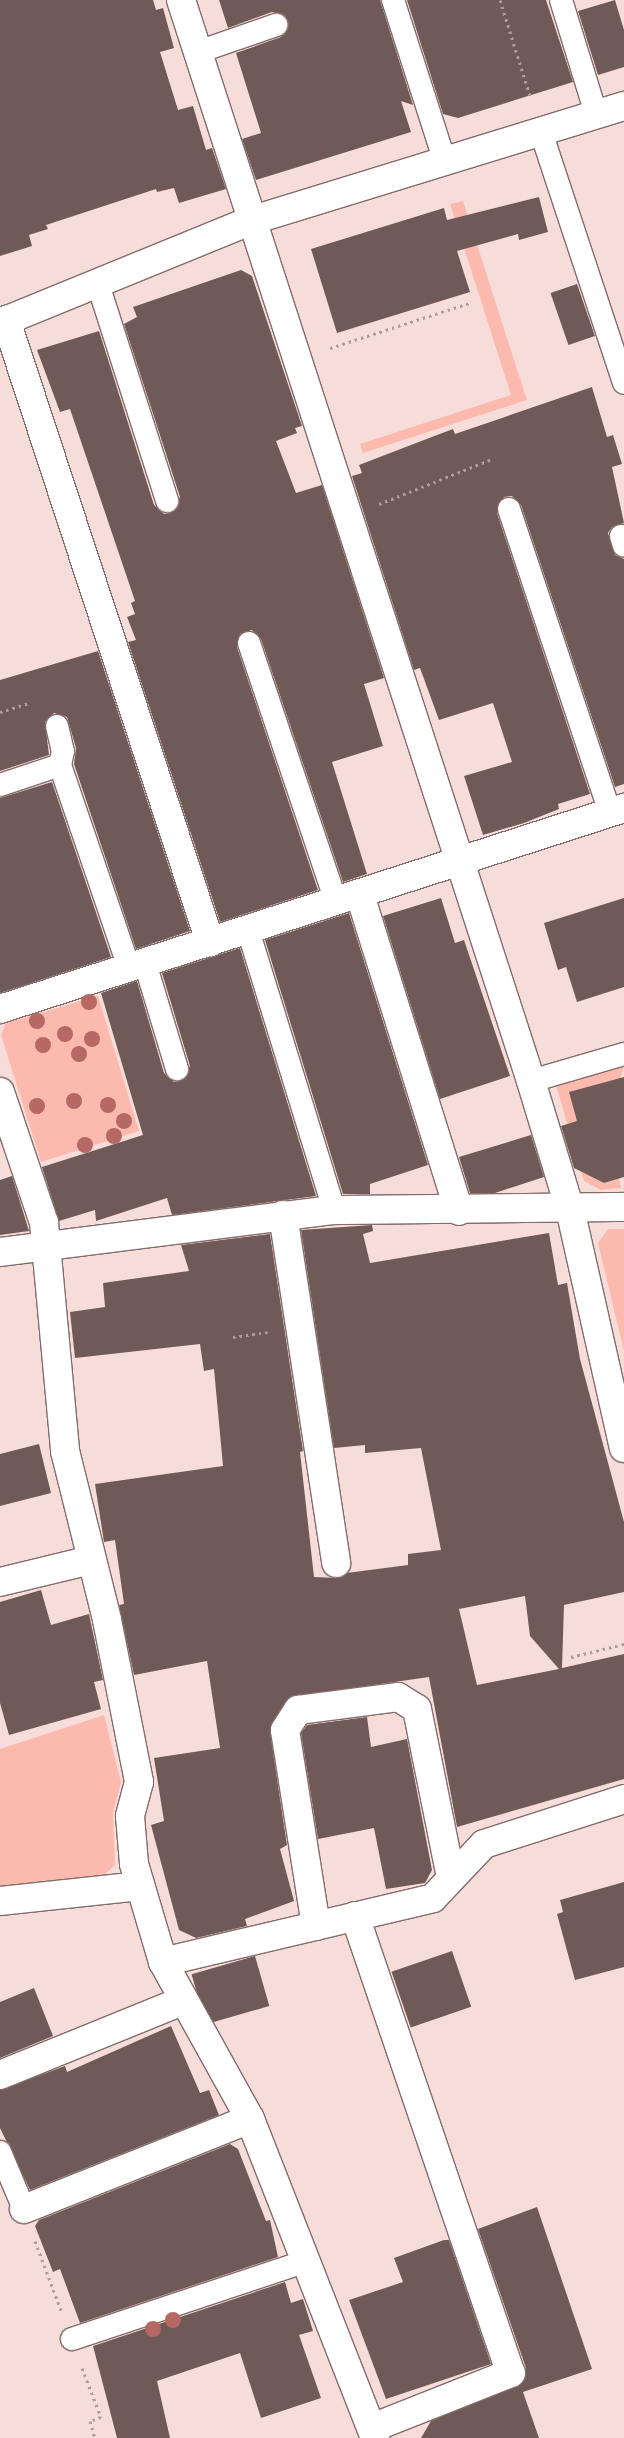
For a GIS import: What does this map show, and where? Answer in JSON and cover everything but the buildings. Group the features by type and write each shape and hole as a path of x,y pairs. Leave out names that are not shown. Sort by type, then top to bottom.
{"street":[{"path":"181,0 532,1081 570,1209 624,1448"},
{"path":"210,942 3,322 97,281 253,220 624,106"},
{"path":"0,1009 460,864 617,811"},
{"path":"348,898 459,1211"},
{"path":"0,1092 48,1248 65,1451 91,1560 139,1782 130,1816 140,1886 163,1962 182,2001 250,2120 374,2433 511,2373 355,1916"},
{"path":"0,1252 48,1248 283,1215 334,1210 459,1211 624,1207"},
{"path":"283,1215 336,1563"},
{"path":"0,1582 91,1560"},
{"path":"316,1926 284,1730 298,1710 398,1697 417,1708 451,1877"},
{"path":"163,1962 433,1898 484,1844 624,1799"},
{"path":"0,1902 140,1886"},
{"path":"0,2075 182,2001"},
{"path":"24,2209 250,2120"}],"lane":[{"path":"392,0 445,162"},
{"path":"561,0 596,114"},
{"path":"198,52 276,25"},
{"path":"550,129 624,383"},
{"path":"97,281 167,501"},
{"path":"509,509 617,811"},
{"path":"249,643 348,898"},
{"path":"56,726 63,751 60,765 178,1069"},
{"path":"0,785 60,765"},
{"path":"248,930 334,1210"},
{"path":"532,1081 624,1054"},
{"path":"0,2152 24,2209"},
{"path":"72,2339 307,2261"}],"path":[{"path":"500,0 534,109 551,104 550,129"},
{"path":"329,357 329,348 470,303"},
{"path":"348,516 492,459"},
{"path":"0,712 29,703"},
{"path":"571,1657 624,1644"},
{"path":"24,2209 101,2418 90,2421 95,2438"}],"shaded area":[{"path":"463,201 527,400 363,453 360,444 511,395 450,204"},
{"path":"98,996 139,1131 41,1162 1,1035 6,1023"},
{"path":"624,1066 593,1177 604,1183 619,1178 621,1188 601,1190 584,1181 556,1085"},
{"path":"608,1229 624,1229 624,1351 598,1243"},
{"path":"104,1715 121,1782 113,1813 115,1865 101,1878 0,1888 0,1749"}]}
